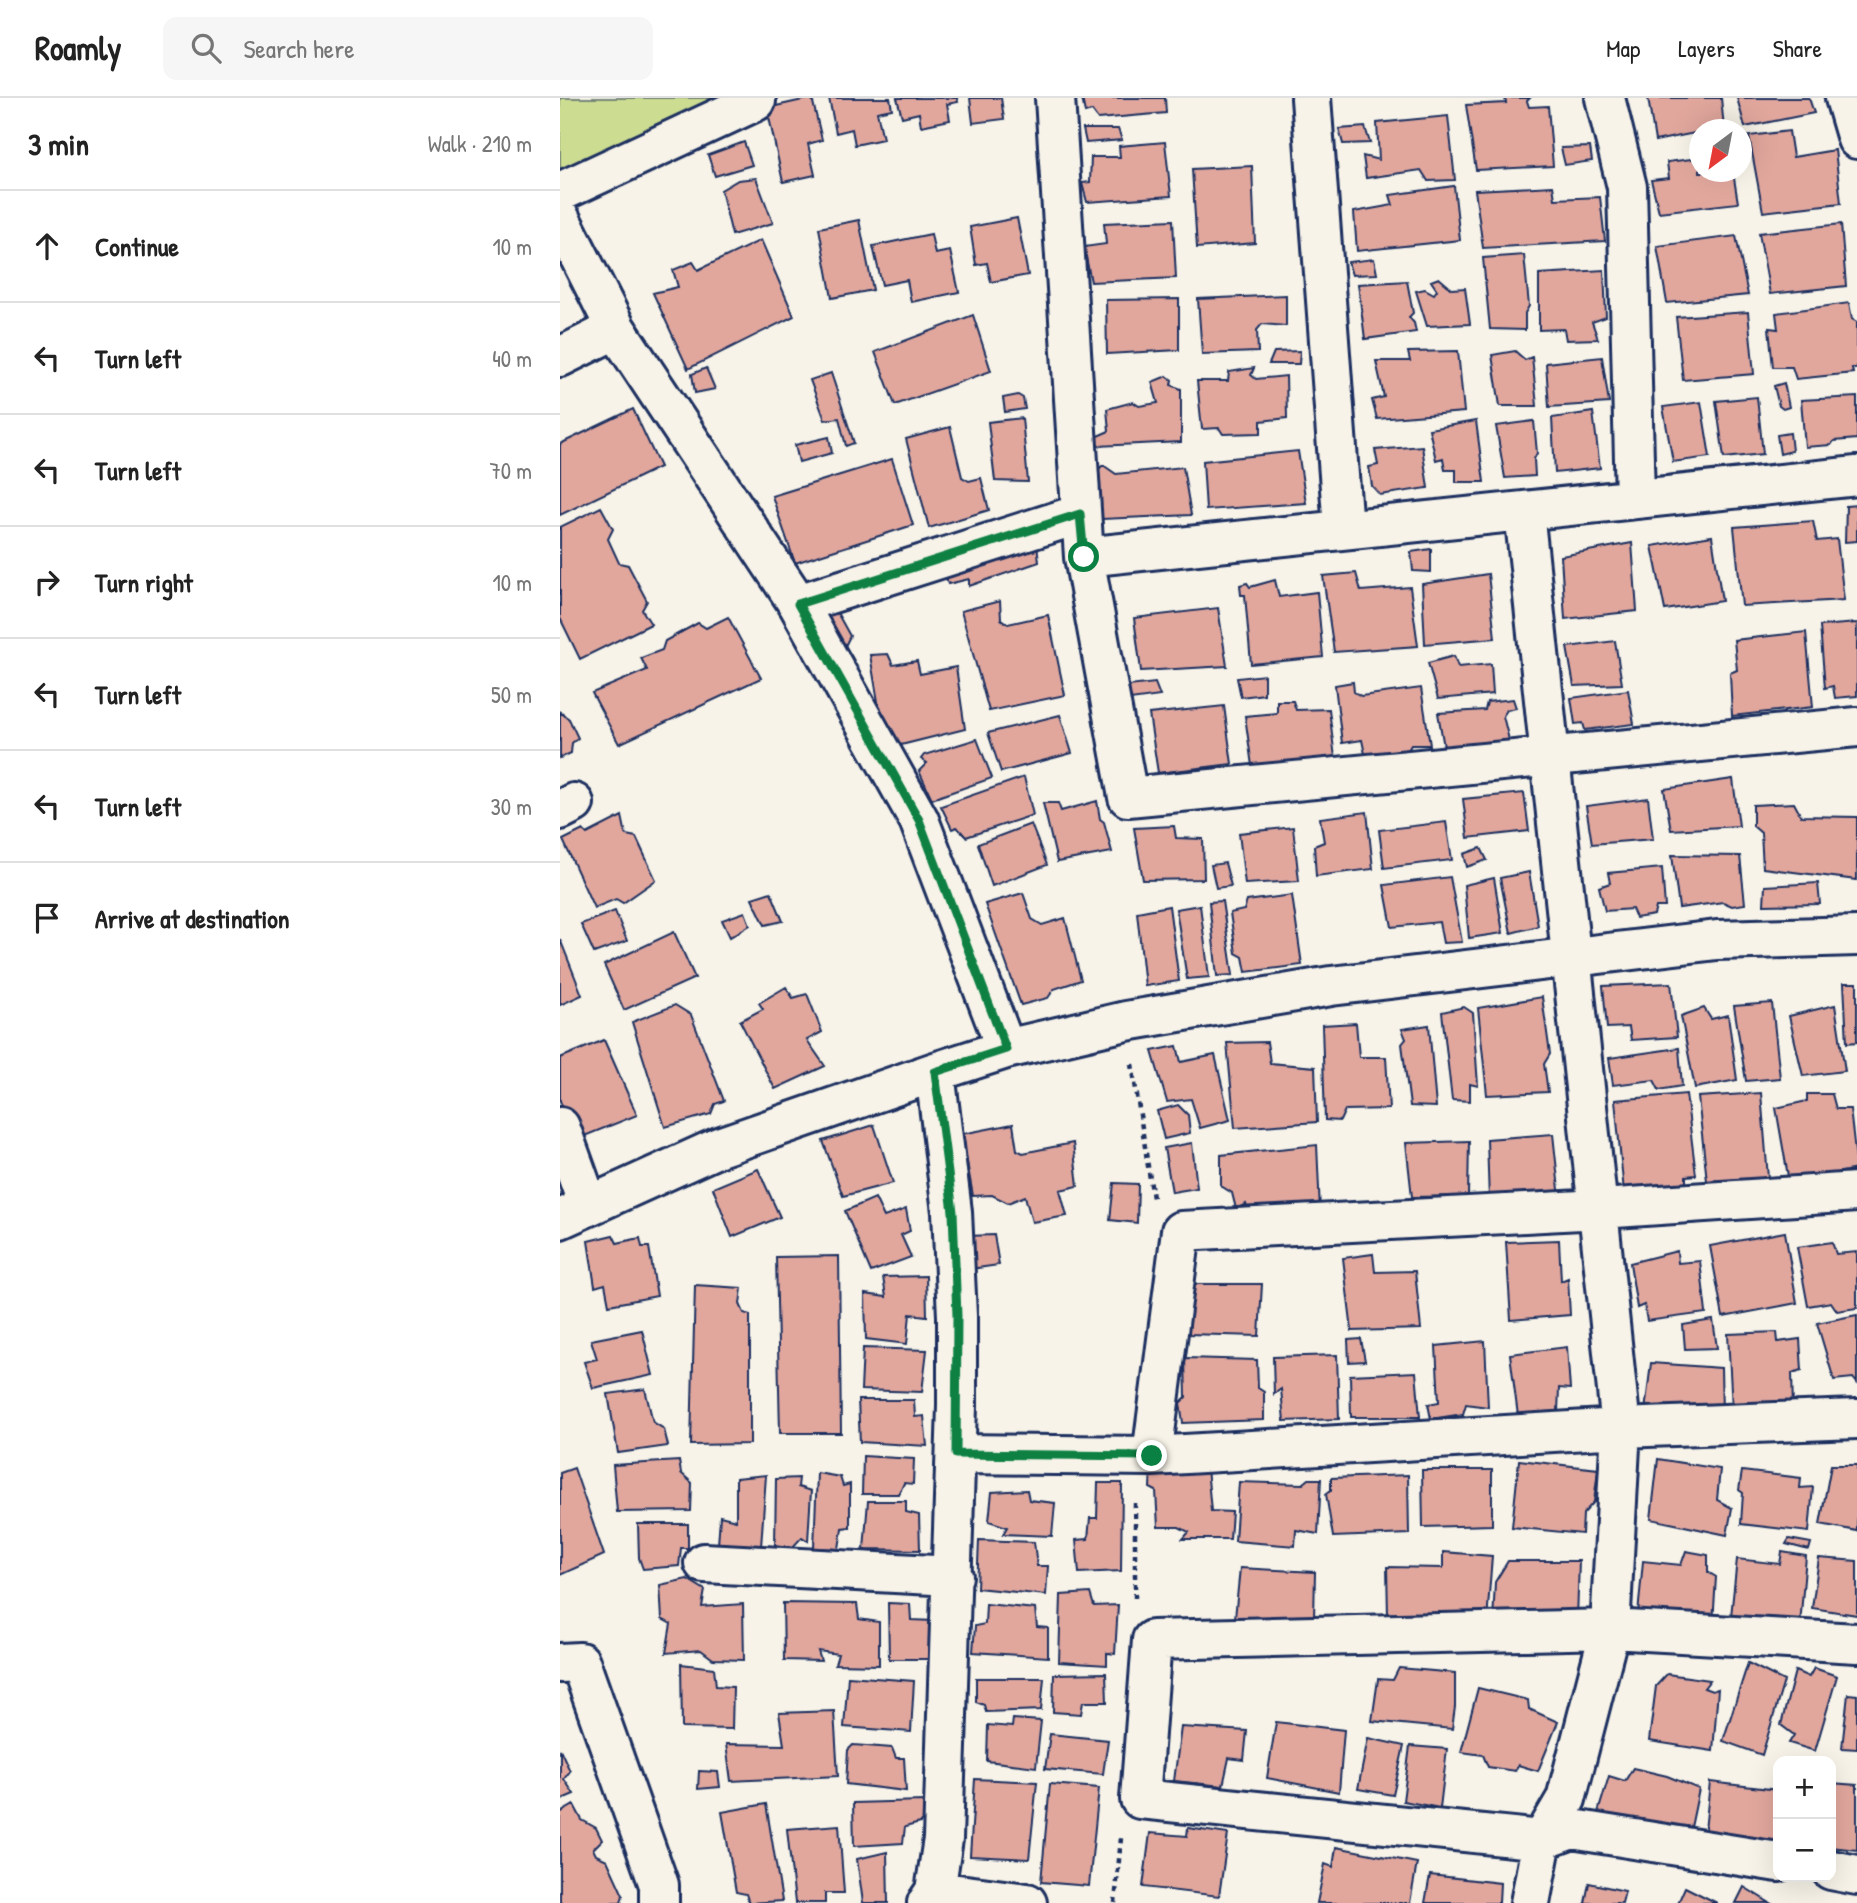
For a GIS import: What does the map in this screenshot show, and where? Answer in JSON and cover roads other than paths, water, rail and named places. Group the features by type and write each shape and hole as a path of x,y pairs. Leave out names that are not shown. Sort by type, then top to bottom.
{"street":[{"path":"1055,98 1084,557 1128,797 1857,727"},
{"path":"1311,98 1343,529"},
{"path":"1605,98 1628,187 1635,499"},
{"path":"1845,98 1857,139"},
{"path":"560,192 756,101"},
{"path":"560,218 615,329 798,604 919,820 1006,1049"},
{"path":"560,357 615,329"},
{"path":"1084,557 1857,476"},
{"path":"1524,511 1600,1209 1621,1428 1610,1629 1566,1799 1542,1840 1530,1903"},
{"path":"798,604 1080,514"},
{"path":"560,1127 574,1212 719,1147 935,1072 1006,1049 1126,1021 1331,986 1717,940 1857,936"},
{"path":"935,1072 953,1212 957,1316 953,1576 943,1839 931,1897 1027,1903"},
{"path":"1152,1456 1181,1231 1600,1209 1857,1192"},
{"path":"956,1454 1152,1456 1621,1428 1857,1419"},
{"path":"704,1563 953,1576"},
{"path":"1773,1861 1572,1829 1542,1840 1140,1799 1152,1640 1610,1629 1857,1643"},
{"path":"560,1663 580,1662 660,1885 659,1903"},
{"path":"1836,1871 1857,1875"}]}
